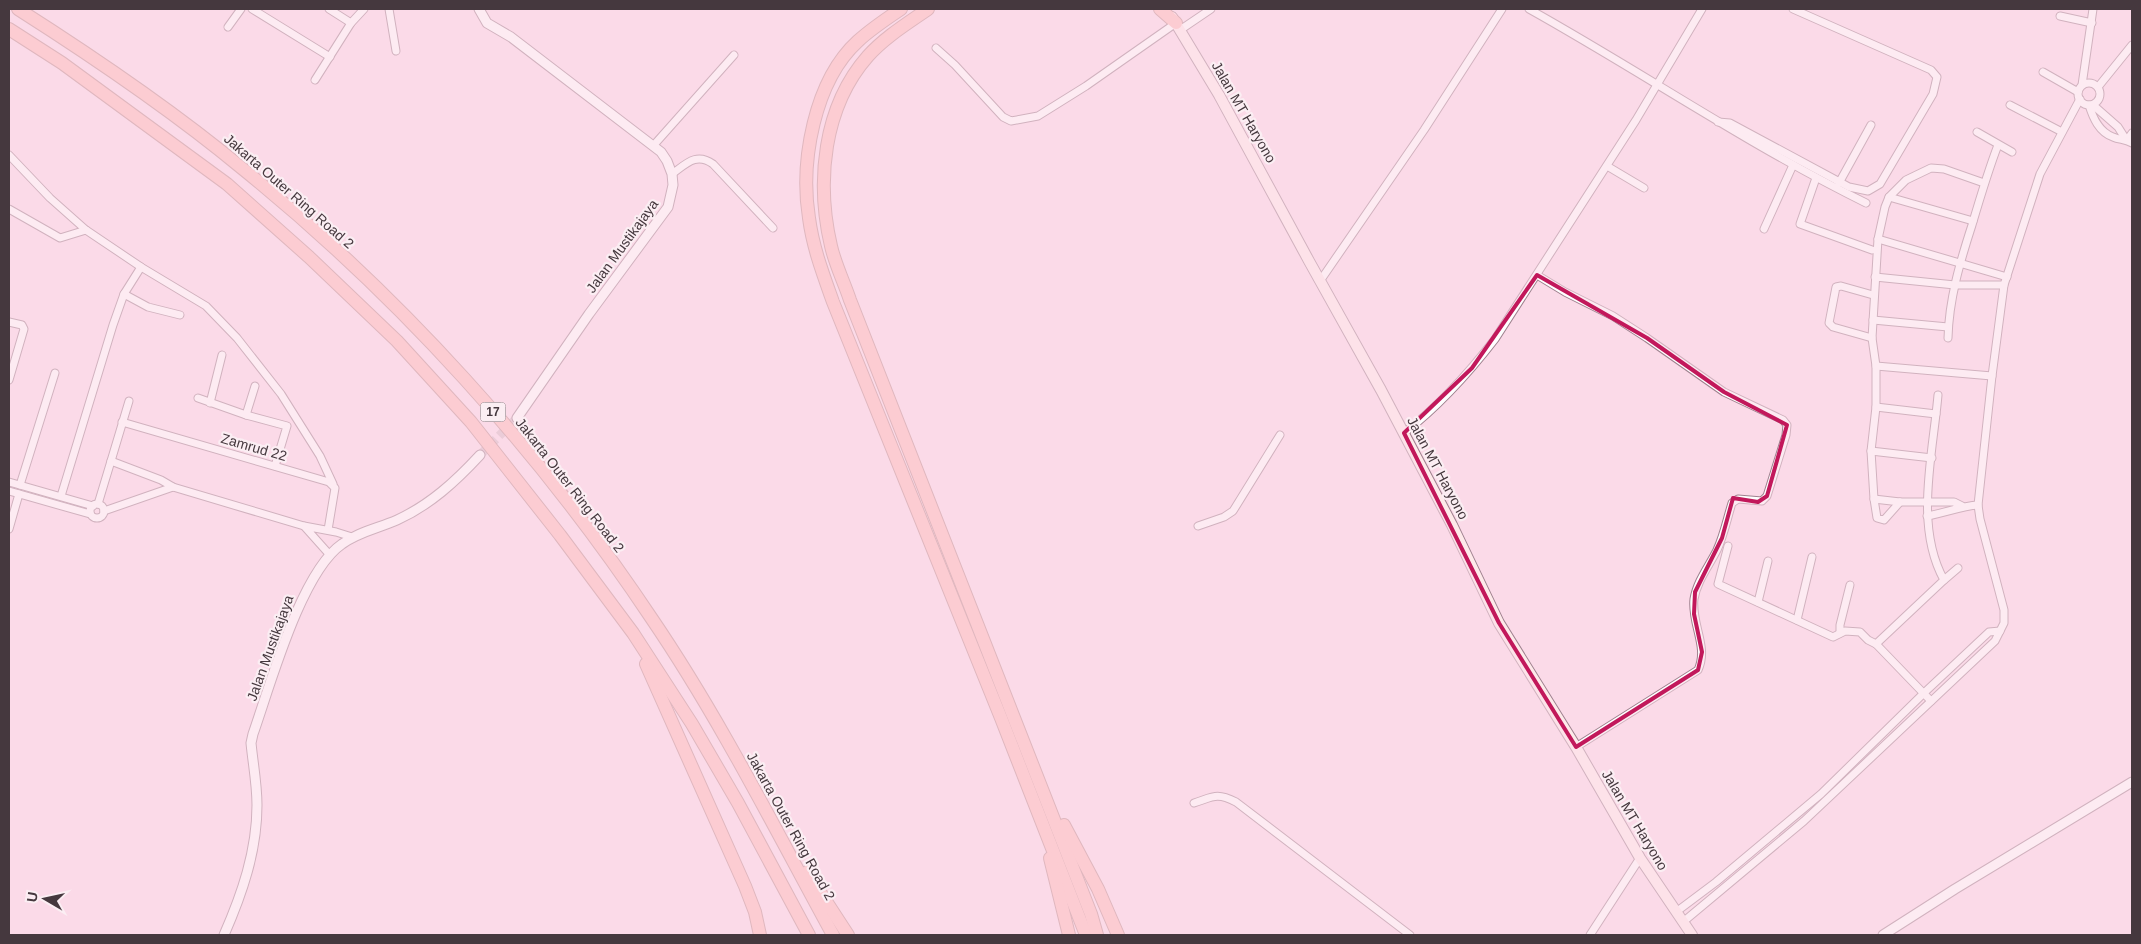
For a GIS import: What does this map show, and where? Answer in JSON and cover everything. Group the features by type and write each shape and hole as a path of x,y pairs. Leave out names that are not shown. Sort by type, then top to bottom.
{"highway":[{"name":"Jakarta Outer Ring Road 2","path":"18,9 81,50 243,168 326,241 413,324 489,407 579,517 653,619 754,790 833,935"},
{"path":"900,9 857,41 840,62 824,90 812,128 807,171 808,217 816,255 1086,935"},
{"path":"928,9 896,31 870,54 857,69 830,128 822,172 824,214 831,248 1091,914 1097,935"},
{"path":"1160,9 1178,27"},
{"name":"17","path":"9,29 62,63 227,184 309,257 397,341 471,422 560,535 633,633 725,779 810,935"},
{"path":"633,633 677,736 742,878 755,912 760,935"},
{"path":"1034,767 1098,890 1118,935"},
{"path":"754,790 848,935"},
{"path":"1041,819 1069,935"}],"main road":[{"name":"Jalan MT Haryono","path":"1167,9 1252,154 1404,434 1452,525 1499,624 1576,747 1640,858 1692,935"}],"street":[{"path":"228,27 241,9"},
{"path":"252,9 330,57"},
{"path":"329,9 351,23"},
{"path":"315,80 351,23 364,9"},
{"path":"389,9 396,51"},
{"path":"479,9 487,23 511,38 653,146 668,161 672,174 697,158 706,159 713,164 773,228"},
{"path":"936,48 955,65 1003,117 1011,121 1020,121 1038,116 1178,27 1211,9"},
{"path":"1320,281 1424,130 1502,9"},
{"path":"1529,9 1658,83 1718,122 1816,178 1866,203"},
{"path":"1404,434 1443,401 1500,332 1607,166 1702,9"},
{"path":"1718,122 1737,126 1839,183 1868,191 1880,184 1933,94 1937,77 1931,70 1794,9"},
{"path":"1683,922 1804,822 1995,641 2004,623 2004,610 1978,505 2004,286 2035,186 2080,92 2093,9"},
{"path":"2060,16 2092,23"},
{"path":"2098,87 2132,45"},
{"path":"653,146 734,54"},
{"path":"2043,72 2080,92 2091,105 2118,127 2128,140"},
{"path":"2080,92 2090,82 2098,87 2100,96 2091,105"},
{"path":"2010,105 2062,132"},
{"path":"2091,105 2099,128 2112,137 2128,140"},
{"path":"1839,183 1871,125"},
{"path":"1977,132 2012,152"},
{"path":"2128,140 2132,132"},
{"path":"1948,338 1948,327 1960,263 1984,183 1998,145"},
{"path":"9,155 50,198 86,230 141,267 206,306 237,338 281,394 320,456 335,488 328,530"},
{"path":"1764,229 1793,165"},
{"path":"1607,166 1644,188"},
{"path":"1900,502 1883,520 1877,518 1871,451 1876,407 1876,366 1872,338 1873,295 1878,239 1885,207 1889,198 1906,180 1931,168 1944,169 1984,183"},
{"name":"Jalan Mustikajaya","path":"517,418 589,314 668,207 674,185 672,174"},
{"path":"1816,178 1800,224 1872,250"},
{"path":"1889,198 1973,221"},
{"path":"9,210 60,238 86,230"},
{"path":"1878,239 2007,277"},
{"path":"61,496 113,325 124,294 141,267"},
{"path":"1537,275 1612,316 1724,392 1783,420 1787,425 1786,435 1767,496 1762,501 1738,498 1732,503 1722,538 1696,592 1694,614 1702,652 1702,662 1698,670 1576,747"},
{"path":"1875,277 1955,285 2004,286"},
{"path":"1872,338 1833,327 1829,323 1836,287 1841,286 1873,295"},
{"path":"124,294 148,307 180,315"},
{"path":"1873,320 1948,327"},
{"path":"9,322 22,325 24,329 9,380"},
{"path":"210,403 222,355"},
{"path":"1876,366 1992,376"},
{"path":"20,485 55,373"},
{"path":"246,415 255,386"},
{"path":"1938,395 1926,502 1927,527 1939,570 1944,580"},
{"path":"198,398 246,415 287,426 275,466"},
{"path":"90,514 111,461 128,401"},
{"path":"1876,407 1936,414"},
{"name":"Zamrud 22","path":"122,422 318,478 333,484"},
{"path":"1198,526 1224,517 1233,511 1280,436"},
{"path":"1871,451 1932,458"},
{"name":"Jalan Mustikajaya","path":"224,935 236,908 249,867 255,838 257,805 252,743 253,734 306,589 329,554 352,537 395,521 435,497 462,475 480,455"},
{"path":"111,461 161,480 173,487 304,526 352,537"},
{"path":"9,482 102,507 104,512"},
{"path":"9,491 90,514 94,518 98,518 104,512 173,487"},
{"path":"9,529 19,494"},
{"path":"1874,500 1954,502 1962,506"},
{"path":"1927,516 1956,510 1962,506 1978,505"},
{"path":"304,526 329,554"},
{"path":"1728,546 1718,584 1833,637 1840,633 1854,630 1860,632 1868,640 1876,644 1925,692 1931,701"},
{"path":"1797,620 1812,557"},
{"path":"1758,602 1768,562"},
{"path":"1876,644 1958,568"},
{"path":"1840,633 1840,625 1850,585"},
{"path":"1676,912 1790,822 1989,632 2000,631"},
{"path":"1848,768 1854,775"},
{"path":"1883,935 2132,782"},
{"path":"1194,803 1214,796 1226,797 1236,802 1410,935"},
{"path":"1590,935 1640,858"}],"highlighted area":[{"path":"1537,275 1647,338 1724,392 1787,425 1767,496 1758,502 1733,498 1722,538 1695,592 1694,614 1702,652 1698,670 1576,747 1499,623 1404,433 1472,368"}],"tunnel":[{"path":"480,455 517,418"}]}
